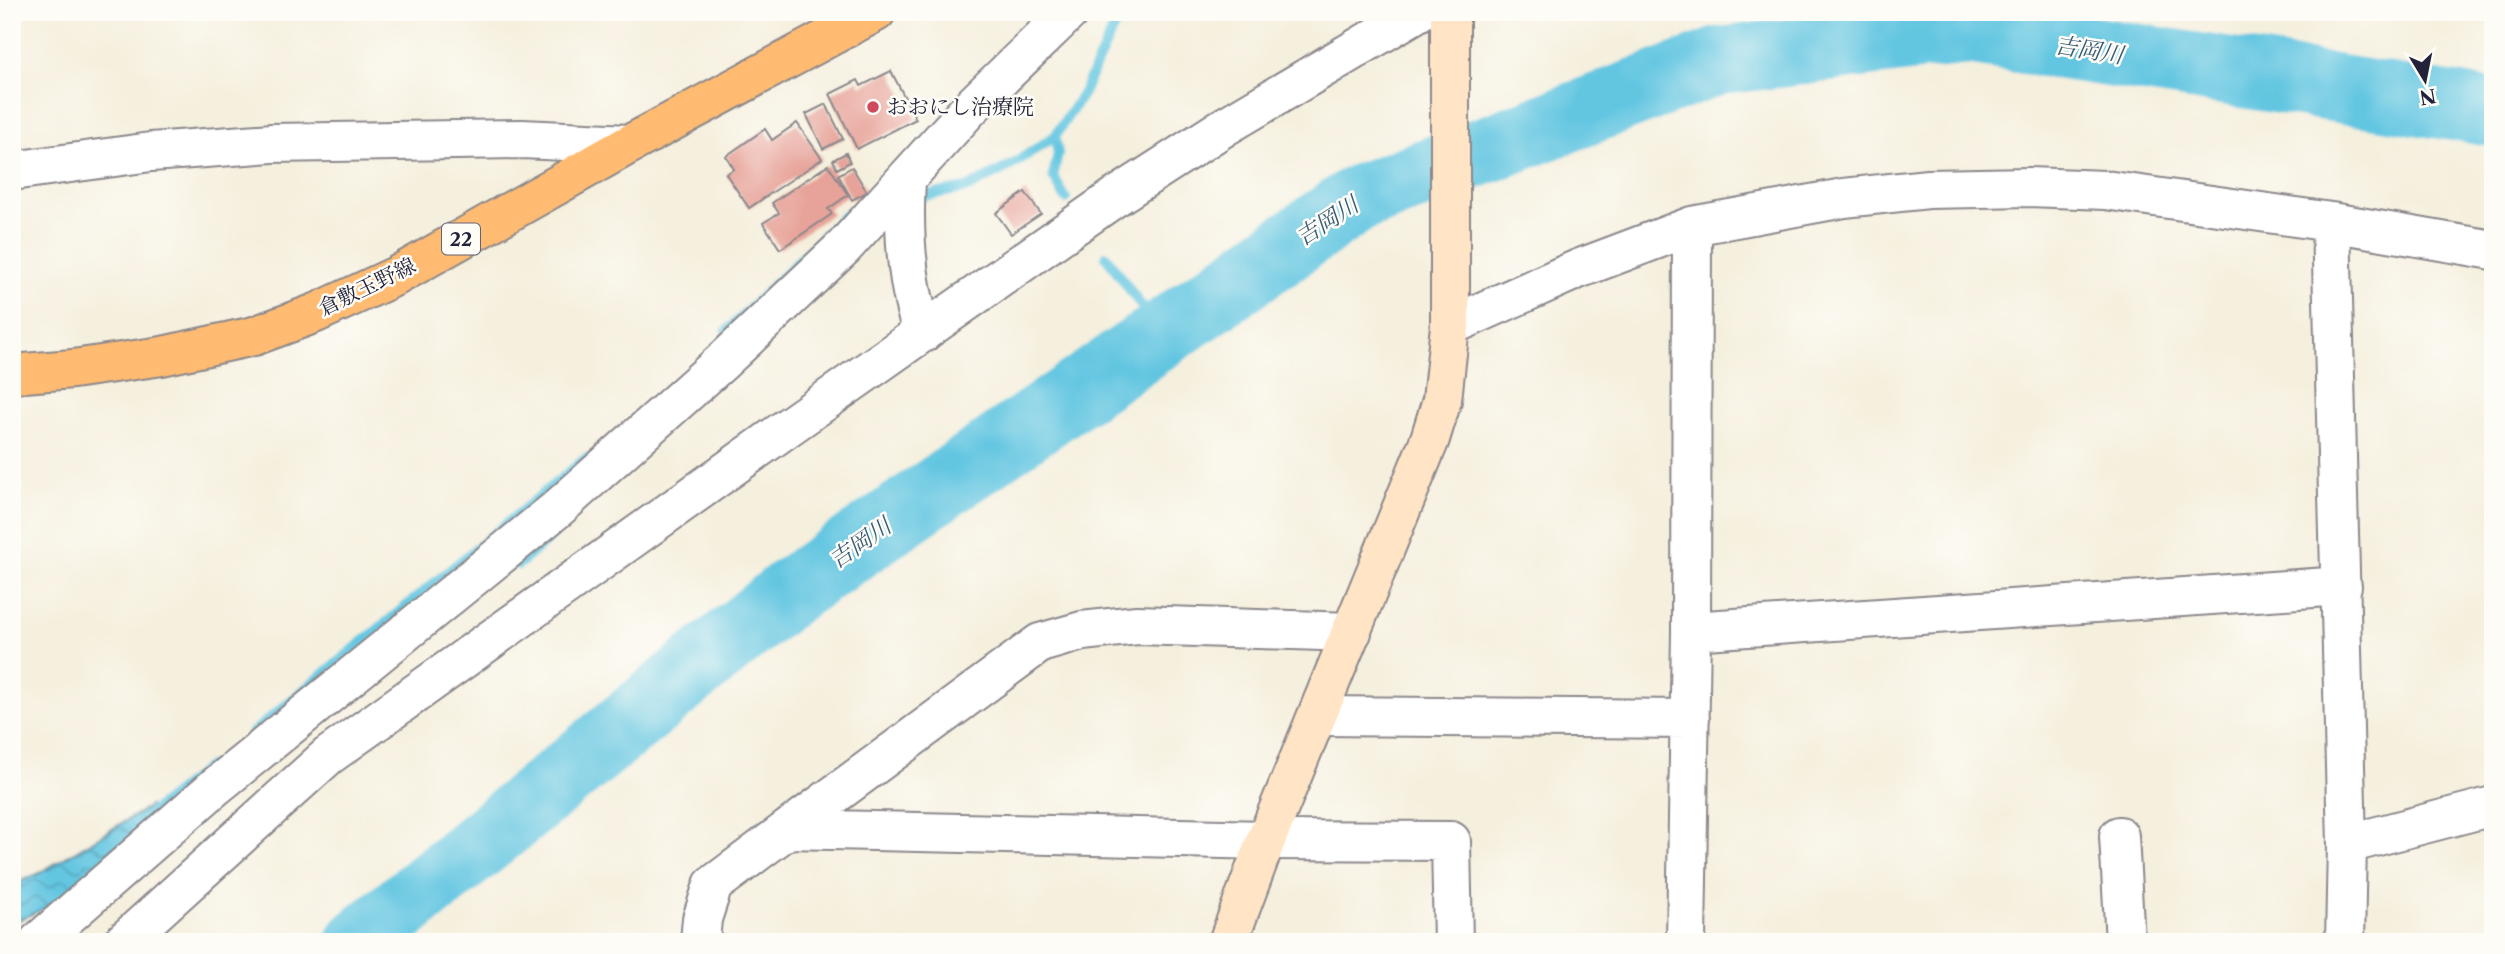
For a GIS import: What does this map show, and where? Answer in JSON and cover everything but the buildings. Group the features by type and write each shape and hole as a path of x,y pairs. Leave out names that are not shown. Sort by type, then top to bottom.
{"main road":[{"name":"倉敷玉野線","path":"12,374 74,369 162,356 254,336 316,313 396,276 630,144 876,12"}],"street":[{"path":"38,942 215,787 557,509 724,360 897,200 971,107 1069,12"},
{"path":"123,942 328,756 1114,198 1224,127 1418,12"},
{"path":"1228,942 1266,840 1430,439 1442,400 1450,326 1450,22"},
{"path":"12,171 151,152 272,143 522,139 630,144"},
{"path":"1450,326 1578,269 1692,226 1844,198 1916,190 2029,187 2105,190 2331,222 2493,250"},
{"path":"897,200 913,305 923,333"},
{"path":"2331,222 2342,586 2347,844 2345,942"},
{"path":"1686,942 1691,631 1692,226"},
{"path":"1691,631 2342,586"},
{"path":"700,942 702,919 713,885 1040,643 1082,631 1137,625 1353,632"},
{"path":"1318,716 1690,719"},
{"path":"2347,844 2493,806"},
{"path":"789,829 1266,840 1451,841 1453,942"},
{"path":"2119,836 2125,942"}],"water":[{"path":"150,806 156,819 48,907 12,923 12,885 38,874"}],"waterway":[{"path":"912,198 967,188 1012,165 1055,136 1083,93 1121,12"},
{"name":"吉岡川","path":"360,942 788,593 1357,199 1719,61 1967,31 2493,113"},
{"path":"1055,136 1058,154 1053,176 1066,199"},
{"path":"726,332 844,216 862,205"},
{"path":"1106,256 1161,334"},
{"path":"253,732 586,458"},
{"path":"518,565 551,537"},
{"path":"143,819 210,766"}],"place":[{"name":"おおにし治療院","path":"873,107"}]}
